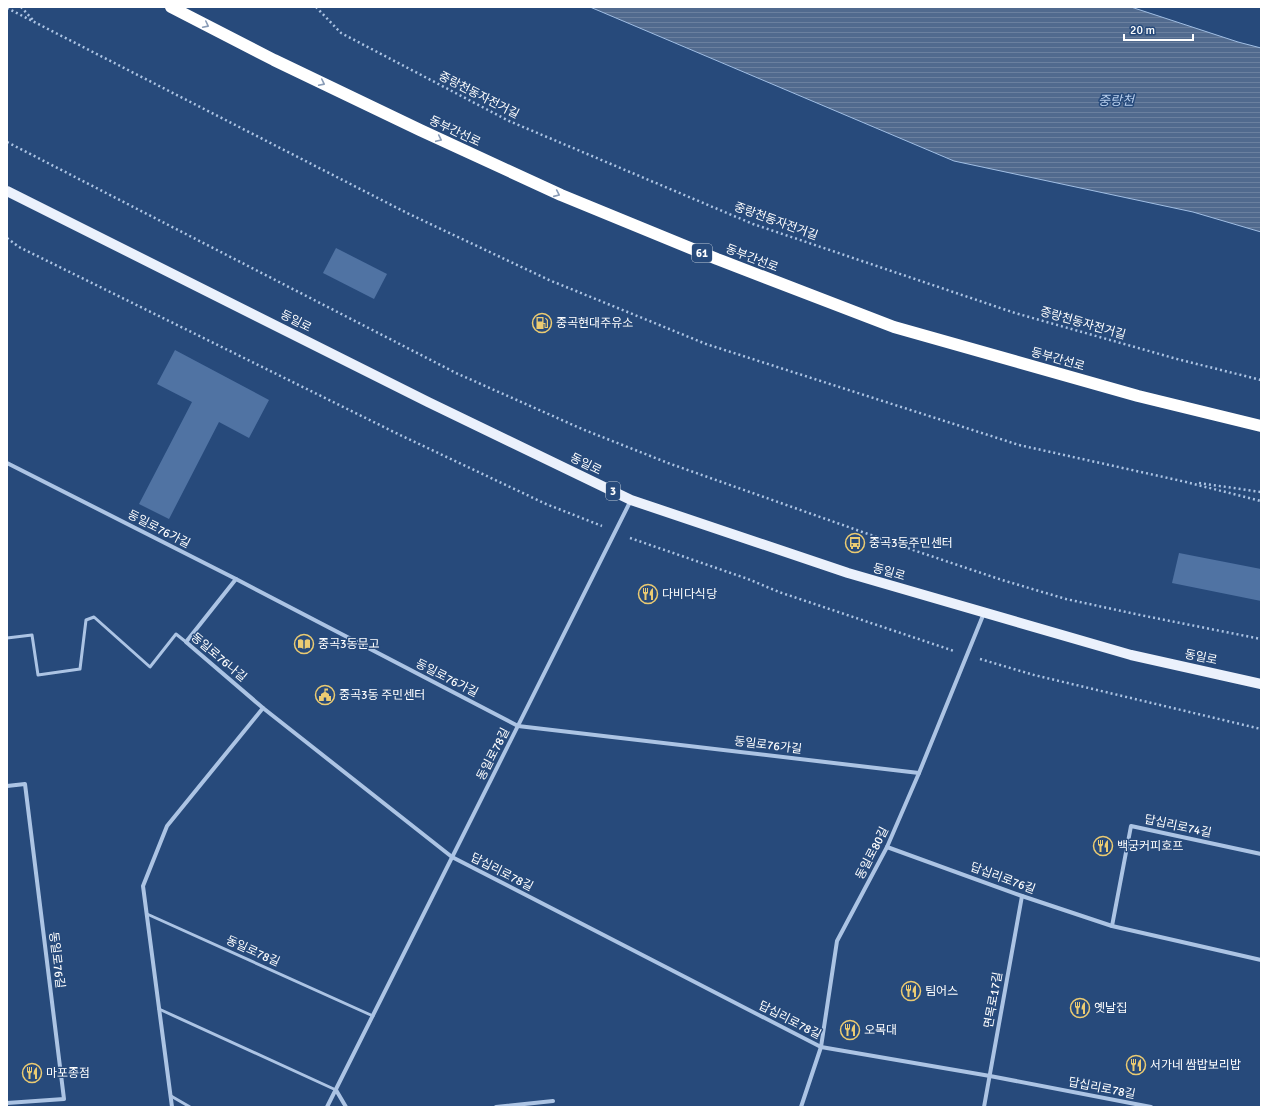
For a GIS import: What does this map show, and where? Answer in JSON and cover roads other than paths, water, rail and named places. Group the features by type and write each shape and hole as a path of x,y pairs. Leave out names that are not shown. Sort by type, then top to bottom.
{"highway":[{"name":"동부간선로","path":"171,7 274,60 561,196 716,259 894,327 1138,396 1261,426"}],"main road":[{"name":"동일로","path":"7,191 421,399 631,500 848,573 984,613 1131,655 1261,684"}],"street":[{"name":"동일로76가길","path":"7,463 236,579 518,726 919,773"},
{"name":"동일로78길","path":"327,1107 631,500"},
{"path":"186,642 236,579"},
{"name":"동일로80길","path":"801,1107 821,1047 837,941 887,847 919,773 984,613"},
{"name":"동일로76나길","path":"186,642 263,708 452,857"},
{"path":"172,1107 143,886 167,826 263,708"},
{"name":"동일로76길","path":"7,786 25,784 64,1098 7,1103"},
{"name":"답십리로74길","path":"1112,926 1131,826 1261,854"},
{"name":"답십리로76길","path":"887,847 1022,896 1112,926 1261,960"},
{"name":"답십리로78길","path":"452,857 821,1047 990,1076 1151,1107"},
{"name":"면목로17길","path":"984,1107 1022,896"},
{"path":"336,1090 346,1107"},
{"path":"496,1107 553,1101"}],"lane":[{"name":"동일로76나길","path":"7,638 32,635 38,674 80,669 86,620 94,617 150,667 176,634 186,642"},
{"name":"동일로78길","path":"146,914 372,1016"},
{"path":"159,1009 336,1090"},
{"path":"171,1096 190,1107"}],"water":[{"name":"중랑천","path":"590,7 1131,7 1261,48 1261,232 1193,212 954,161"}],"place":[{"name":"중곡현대주유소","path":"542,323"},
{"name":"중곡3동주민센터","path":"855,543"},
{"name":"다비다식당","path":"648,594"},
{"name":"중곡3동문고","path":"304,644"},
{"name":"중곡3동 주민센터","path":"325,695"},
{"name":"백궁커피호프","path":"1103,846"},
{"name":"팀어스","path":"911,991"},
{"name":"옛날집","path":"1080,1008"},
{"name":"오목대","path":"850,1030"},
{"name":"서가네 쌈밥보리밥","path":"1136,1065"},
{"name":"마포종점","path":"32,1073"}]}
